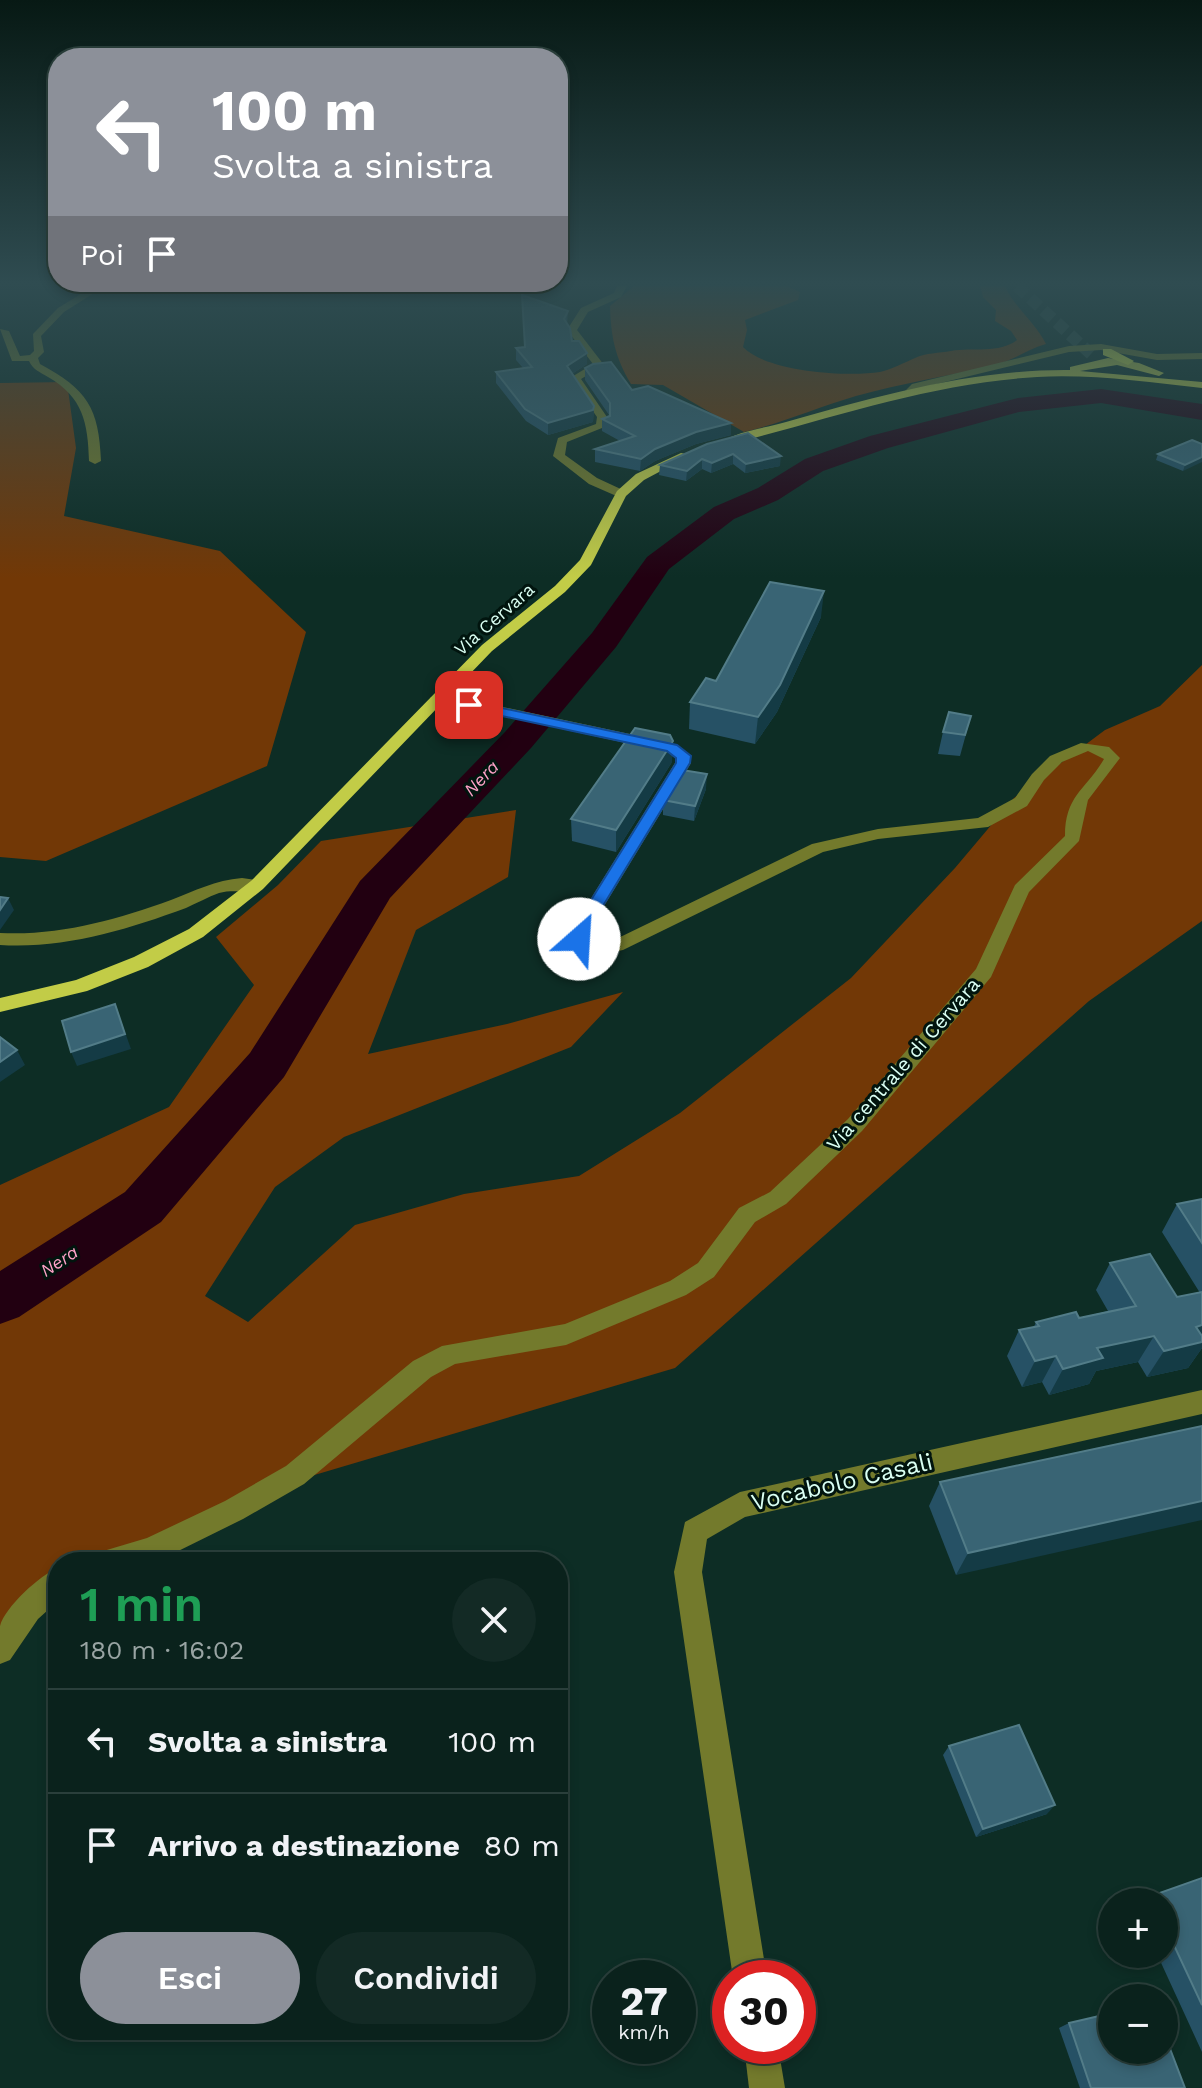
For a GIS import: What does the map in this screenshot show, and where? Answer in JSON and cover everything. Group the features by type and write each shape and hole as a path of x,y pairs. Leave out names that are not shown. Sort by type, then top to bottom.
{"main road":[{"name":"Via Cervara","path":"0,1005 80,986 141,962 196,933 257,885 487,648 560,589 586,562 621,494 660,466 707,447 907,394 967,383"}],"street":[{"path":"68,383 92,412 95,461"},
{"path":"579,383 602,417 601,426 562,440 559,456 593,481 621,494"},
{"path":"907,394 924,383"},
{"name":"Via centrale di Cervara","path":"146,1552 234,1510 295,1475 422,1369 451,1354 566,1334 678,1288 706,1270 747,1215 778,1198 855,1125 984,972 1021,889 1073,837 1072,818 1085,788 1106,773 1112,758 1103,750 1087,746 1056,759 1038,777 1021,802 982,823 878,834 818,848 616,946 595,950 579,939 581,929 684,760 681,753 672,748 438,698"},
{"path":"0,939 19,942 75,934 173,906 230,882 257,885"},
{"name":"Vocabolo Casali","path":"747,1960 688,1572 695,1531 740,1505 1202,1402"},
{"path":"0,1650 28,1609 48,1591"},
{"path":"764,2064 767,2088"}],"shaded area":[{"path":"0,383 67,383 76,448 64,516 220,551 306,632 267,766 46,861 0,857"},
{"path":"908,383 856,396 744,432 663,385 631,384"},
{"path":"1202,665 1202,921 1089,1001 675,1368 274,1487 155,1552 48,1552 48,1611 0,1637 0,1185 169,1107 254,985 216,937 278,885 321,841 516,810 508,877 416,930 368,1054 507,1024 623,992 571,1047 344,1137 275,1187 205,1296 248,1322 355,1225 464,1194 579,1176 680,1113 851,978 955,868 1014,798 1105,730 1160,706"}],"building":[{"path":"505,383 579,383 594,406 593,410 548,423 525,409"},
{"path":"596,383 627,383 632,390 648,386 731,423 696,432 655,449 641,459 595,449 635,436 602,419 610,416 610,403"},
{"path":"748,433 781,456 746,464 733,454 712,463 702,459 687,471 660,465 707,444"},
{"path":"1192,440 1202,444 1202,457 1185,465 1158,454"},
{"path":"770,582 824,591 780,685 758,717 690,702 706,678 716,681"},
{"path":"949,712 971,716 965,735 943,732"},
{"path":"635,728 670,735 673,741 616,830 571,819"},
{"path":"682,770 707,774 695,806 663,800"},
{"path":"0,897 8,898 0,910"},
{"path":"115,1004 125,1034 71,1052 62,1021"},
{"path":"0,1037 17,1050 0,1062"},
{"path":"1202,1199 1202,1243 1177,1204"},
{"path":"1150,1254 1177,1297 1202,1292 1202,1325 1196,1327 1202,1342 1164,1351 1154,1336 1097,1348 1103,1358 1063,1369 1056,1356 1035,1361 1019,1330 1039,1326 1036,1322 1076,1312 1079,1318 1136,1306 1110,1263"},
{"path":"1202,1426 1202,1501 968,1553 940,1482"},
{"path":"1019,1725 1055,1805 983,1829 949,1746"},
{"path":"1202,1878 1202,2005 1178,1954 1178,1888 1174,1888"},
{"path":"1098,2016 1098,2064 1176,2064 1185,2088 1091,2088 1069,2023"}],"waterway":[{"name":"Nera","path":"0,1300 143,1207 267,1065 374,890 518,740 604,640 658,563 724,513 768,494 814,465 879,442 1018,405 1101,396 1202,412"}],"route":[{"path":"469,705 672,748 683,756 683,763 581,929 579,939"}]}
